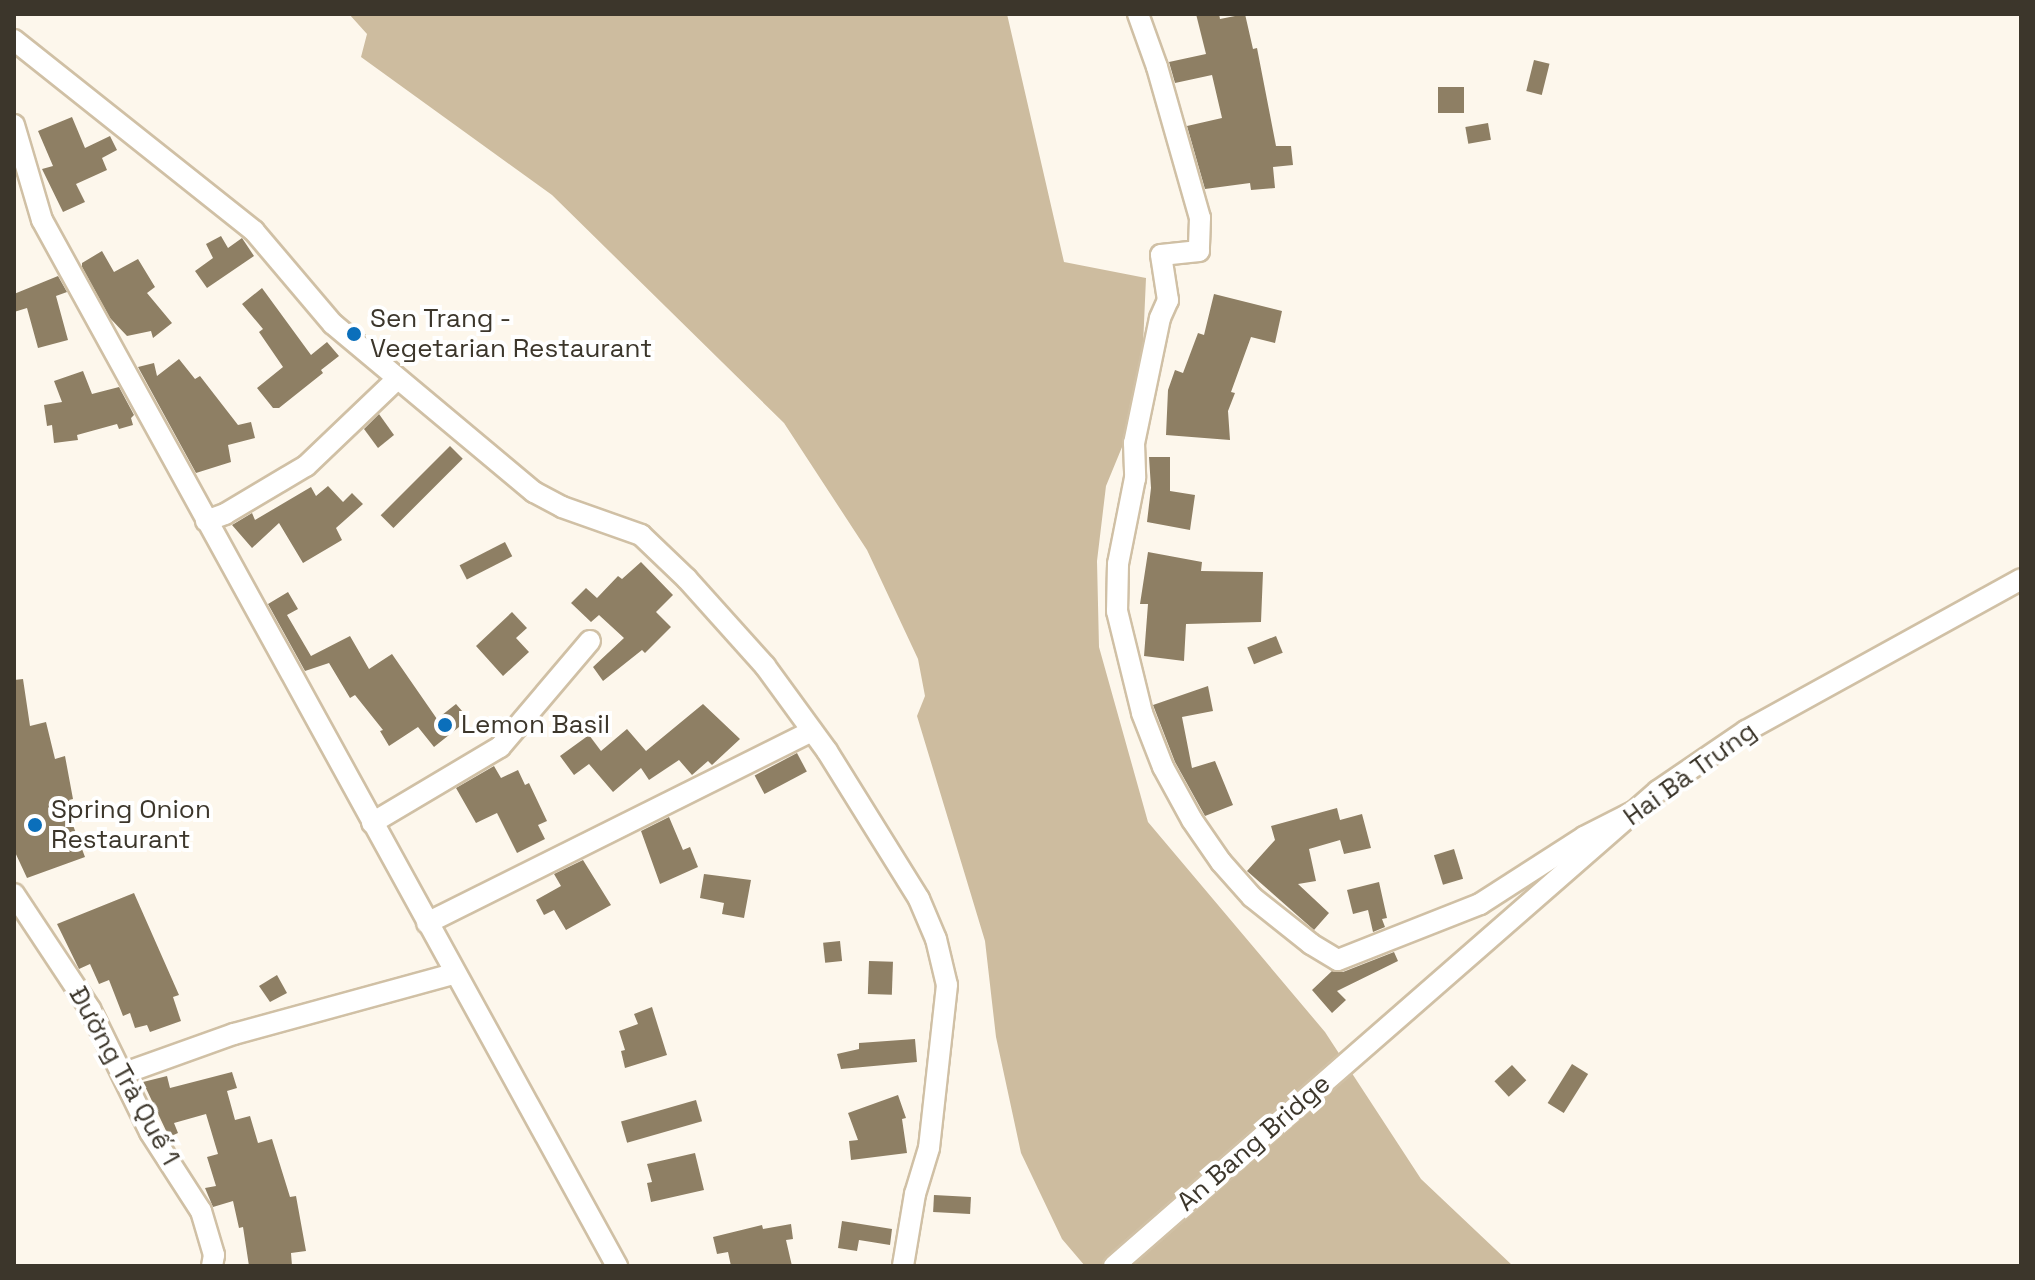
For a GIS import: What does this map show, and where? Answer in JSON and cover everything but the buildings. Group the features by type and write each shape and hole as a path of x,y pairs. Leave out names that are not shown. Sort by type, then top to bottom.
{"street":[{"path":"1138,14 1157,67 1200,218 1199,251 1161,255 1168,300 1160,318 1134,443 1135,478 1118,564 1117,611 1142,713 1163,767 1192,820 1221,862 1252,897 1311,944 1338,960 1480,904 1584,837 1635,811"},
{"path":"14,40 254,231 333,324 534,492 562,507 641,535 687,579 765,666 812,731 919,899 936,939 947,985 929,1148 915,1194 903,1266"},
{"path":"14,125 42,220 617,1266"},
{"path":"206,521 225,514 306,466 397,379"},
{"name":"Hai Bà Trưng","path":"1394,1019 1635,811 1746,731 2021,579"},
{"path":"372,823 500,747 590,641"},
{"path":"427,923 812,731"},
{"name":"Đường Trà Quế 1","path":"14,894 90,1009 150,1132 201,1211 214,1255 212,1266"},
{"path":"122,1074 234,1034 454,974"},
{"name":"An Bang Bridge","path":"1114,1266 1394,1019"}],"shaded area":[{"path":"349,14 1007,14 1064,262 1146,278 1142,368 1134,418 1106,486 1097,561 1099,647 1148,822 1325,1032 1421,1179 1513,1266 1085,1266 1062,1239 1021,1153 996,1037 985,941 917,716 925,696 918,659 867,550 784,423 552,195 361,57 367,34"}],"place":[{"name":"Sen Trang - Vegetarian Restaurant","path":"354,334"},
{"name":"Lemon Basil","path":"445,725"},
{"name":"Spring Onion Restaurant","path":"35,825"}]}
